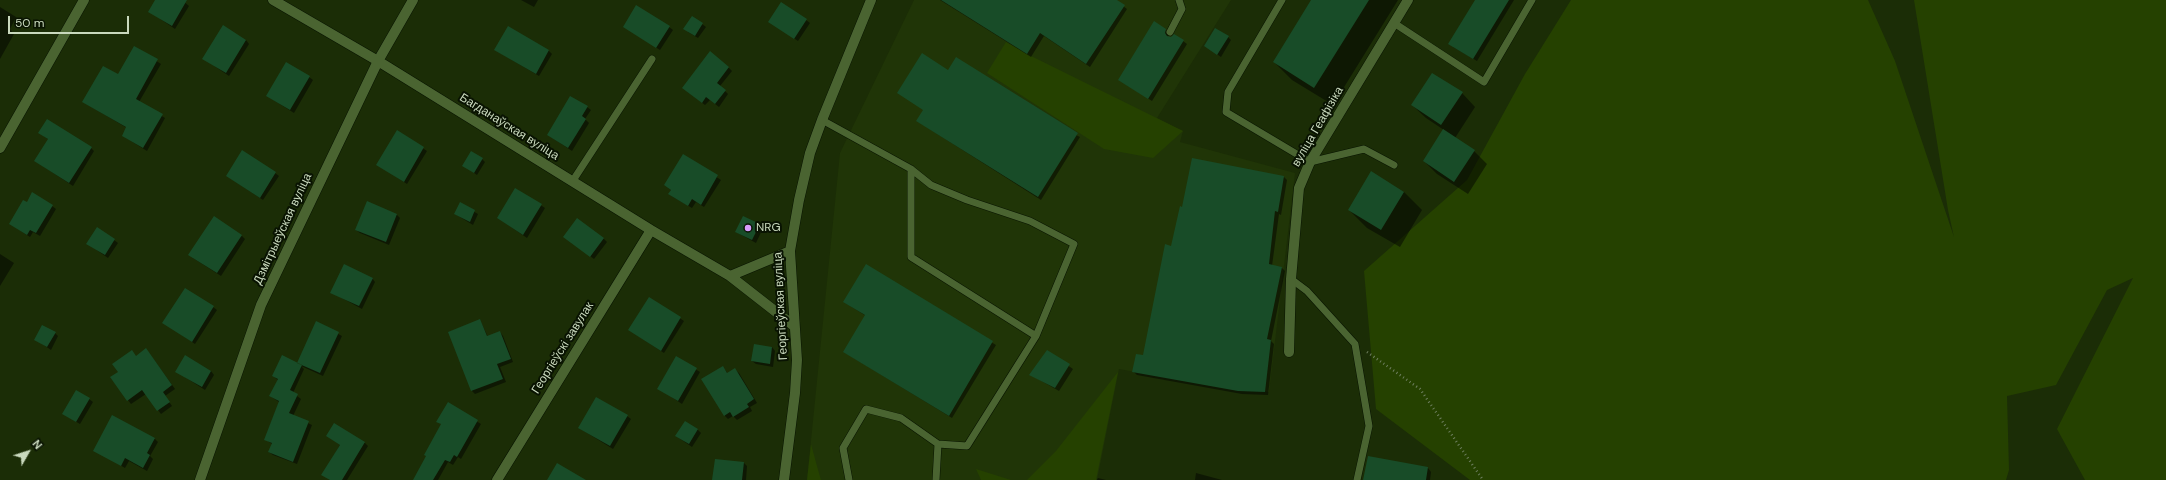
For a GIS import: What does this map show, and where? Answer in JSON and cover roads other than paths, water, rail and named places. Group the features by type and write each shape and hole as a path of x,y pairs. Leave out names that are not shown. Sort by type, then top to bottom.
{"street":[{"path":"0,148 84,0"},
{"name":"Багданаўская вуліца","path":"273,0 378,61 572,182 730,276 794,326"},
{"name":"Дзмітрыеўская вуліца","path":"200,480 261,305 378,61 413,0"},
{"name":"Георгіеўская вуліца","path":"784,480 796,393 797,360 790,251 800,193 810,153 822,120 871,0"},
{"name":"вуліца Геафізіка","path":"1289,352 1291,279 1299,188 1310,162 1408,0"},
{"name":"Георгіеўскі завулак","path":"497,480 651,230"},
{"path":"730,276 790,251"}],"lane":[{"path":"1170,32 1182,9 1179,0"},
{"path":"1282,0 1228,92 1226,112 1310,162 1364,149 1394,165"},
{"path":"1394,23 1484,82 1532,0"},
{"path":"572,182 652,58"},
{"path":"822,120 911,169 931,185 967,200 1030,221 1074,244 1036,336 967,446 938,444 901,418 866,409 843,448 849,480"},
{"path":"911,169 910,257 1036,336"},
{"path":"1291,279 1307,291 1356,344 1369,426 1357,480"},
{"path":"936,480 938,444"}],"place":[{"name":"NRG","path":"748,228"}]}
